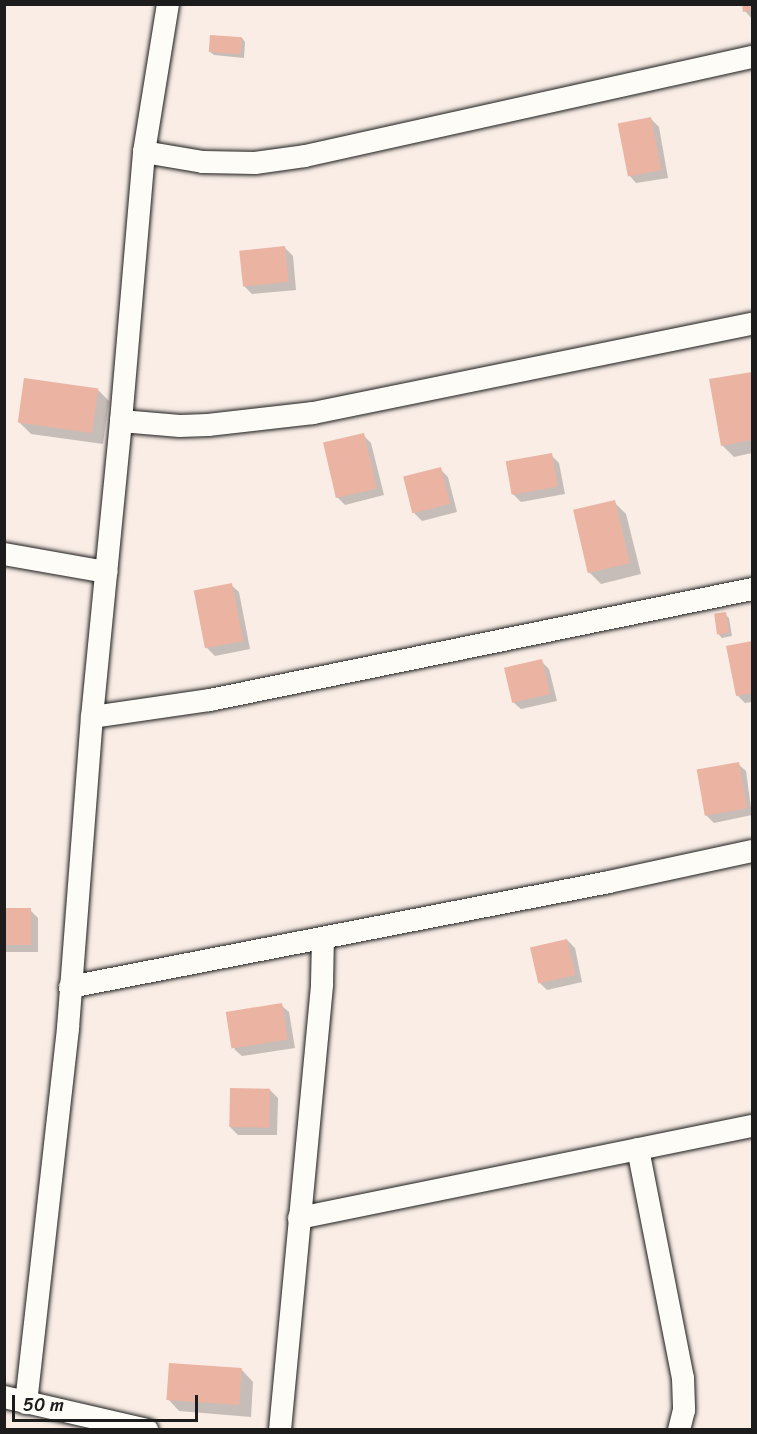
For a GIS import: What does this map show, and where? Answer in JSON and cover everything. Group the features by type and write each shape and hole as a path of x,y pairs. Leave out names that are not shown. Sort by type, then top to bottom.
{"street":[{"path":"26,1403 68,1028 92,717 144,152 168,4"},
{"path":"144,152 213,162 255,163 305,156 753,57"},
{"path":"121,421 208,425 313,413 753,324"},
{"path":"4,554 105,572"},
{"path":"92,717 210,700 753,589"},
{"path":"70,987 753,851"},
{"path":"280,1430 322,984 322,938"},
{"path":"299,1218 753,1126"},
{"path":"638,1149 683,1378 684,1410 679,1430"},
{"path":"4,1397 147,1430"}],"building":[{"path":"742,4 752,4 752,10 743,12"},
{"path":"210,35 242,37 241,54 209,52"},
{"path":"651,117 661,170 628,176 618,123"},
{"path":"285,246 289,282 243,287 239,251"},
{"path":"752,372 752,440 721,446 709,379"},
{"path":"24,378 98,388 92,433 18,423"},
{"path":"364,433 377,489 336,498 323,442"},
{"path":"552,453 558,486 512,495 506,461"},
{"path":"441,467 450,504 412,513 403,476"},
{"path":"615,500 630,563 588,573 573,510"},
{"path":"232,583 243,641 205,648 194,590"},
{"path":"726,612 729,633 717,634 714,614"},
{"path":"752,641 752,693 736,696 726,646"},
{"path":"542,659 550,694 512,703 504,668"},
{"path":"739,762 747,808 705,816 697,769"},
{"path":"4,908 31,908 31,945 4,945"},
{"path":"567,939 575,975 538,984 530,948"},
{"path":"282,1003 288,1040 231,1048 226,1012"},
{"path":"230,1088 270,1089 269,1128 229,1127"},
{"path":"169,1363 242,1368 239,1405 166,1400"}]}
